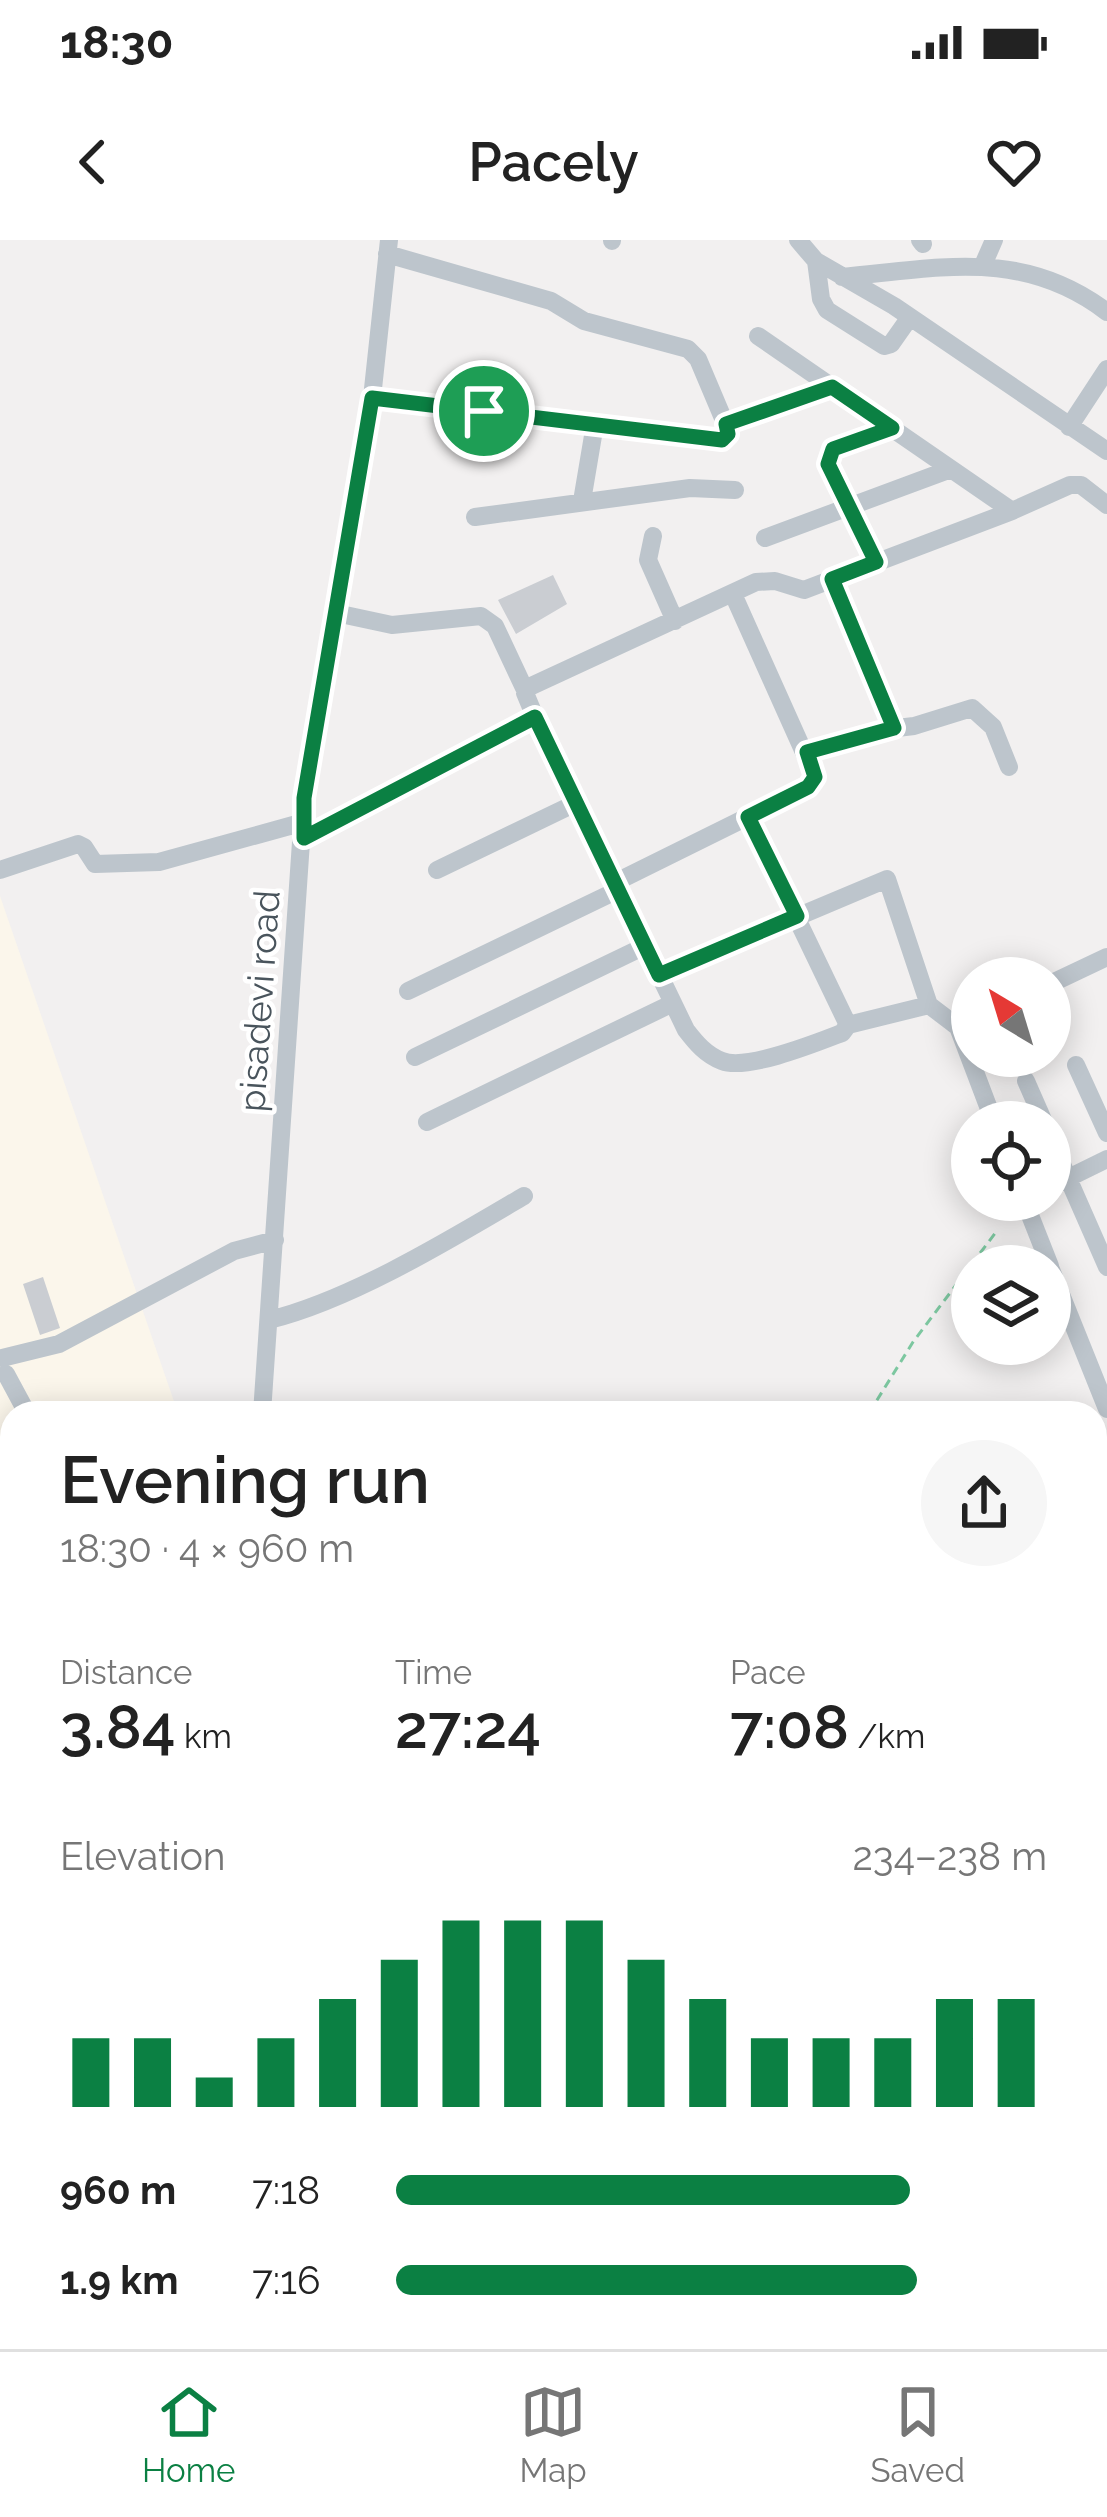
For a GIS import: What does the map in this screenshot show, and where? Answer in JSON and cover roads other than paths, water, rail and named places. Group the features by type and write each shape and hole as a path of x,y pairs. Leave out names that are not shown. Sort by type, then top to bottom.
{"street":[{"path":"798,240 816,261 910,317 1107,452"},
{"path":"983,265 994,240"},
{"path":"372,398 722,440 728,434 698,359 688,349 584,321 551,301 388,247"},
{"name":"pisadevi road","path":"263,1401 304,798 372,398 388,247"},
{"path":"816,261 827,310 884,346 891,344 910,317"},
{"path":"842,277 983,265 1040,275 1081,292 1107,312"},
{"path":"758,336 1012,511"},
{"path":"1069,427 1107,369"},
{"path":"726,424 832,387"},
{"path":"582,501 595,424"},
{"path":"876,562 828,464 830,453 892,428"},
{"path":"765,538 951,469"},
{"path":"525,690 764,581 800,590 1075,484 1107,505"},
{"path":"475,518 690,488 735,490"},
{"path":"653,536 648,560 675,621"},
{"path":"832,579 894,728"},
{"path":"408,991 808,787 815,777 807,752 733,594"},
{"path":"336,613 392,626 481,616 495,626 644,946 700,1049 726,1064 787,1054 842,1033 848,1025 928,1005 951,1016"},
{"path":"807,752 972,708 993,727 1009,767"},
{"path":"0,870 78,844 95,865 142,865 304,830 535,717"},
{"path":"437,870 575,803"},
{"path":"748,817 848,1025"},
{"path":"659,975 887,879 928,1005"},
{"path":"415,1057 644,946"},
{"path":"1071,974 1107,957"},
{"path":"427,1122 673,1003"},
{"path":"1076,1066 1107,1133"},
{"path":"1026,1081 1035,1101"},
{"path":"1071,1177 1107,1159"},
{"path":"269,1321 303,1310 448,1241 524,1196"},
{"path":"1071,1204 1107,1267"},
{"path":"21,1401 2,1365 59,1344 234,1251 275,1240"},
{"path":"1071,1319 1104,1401"}]}
